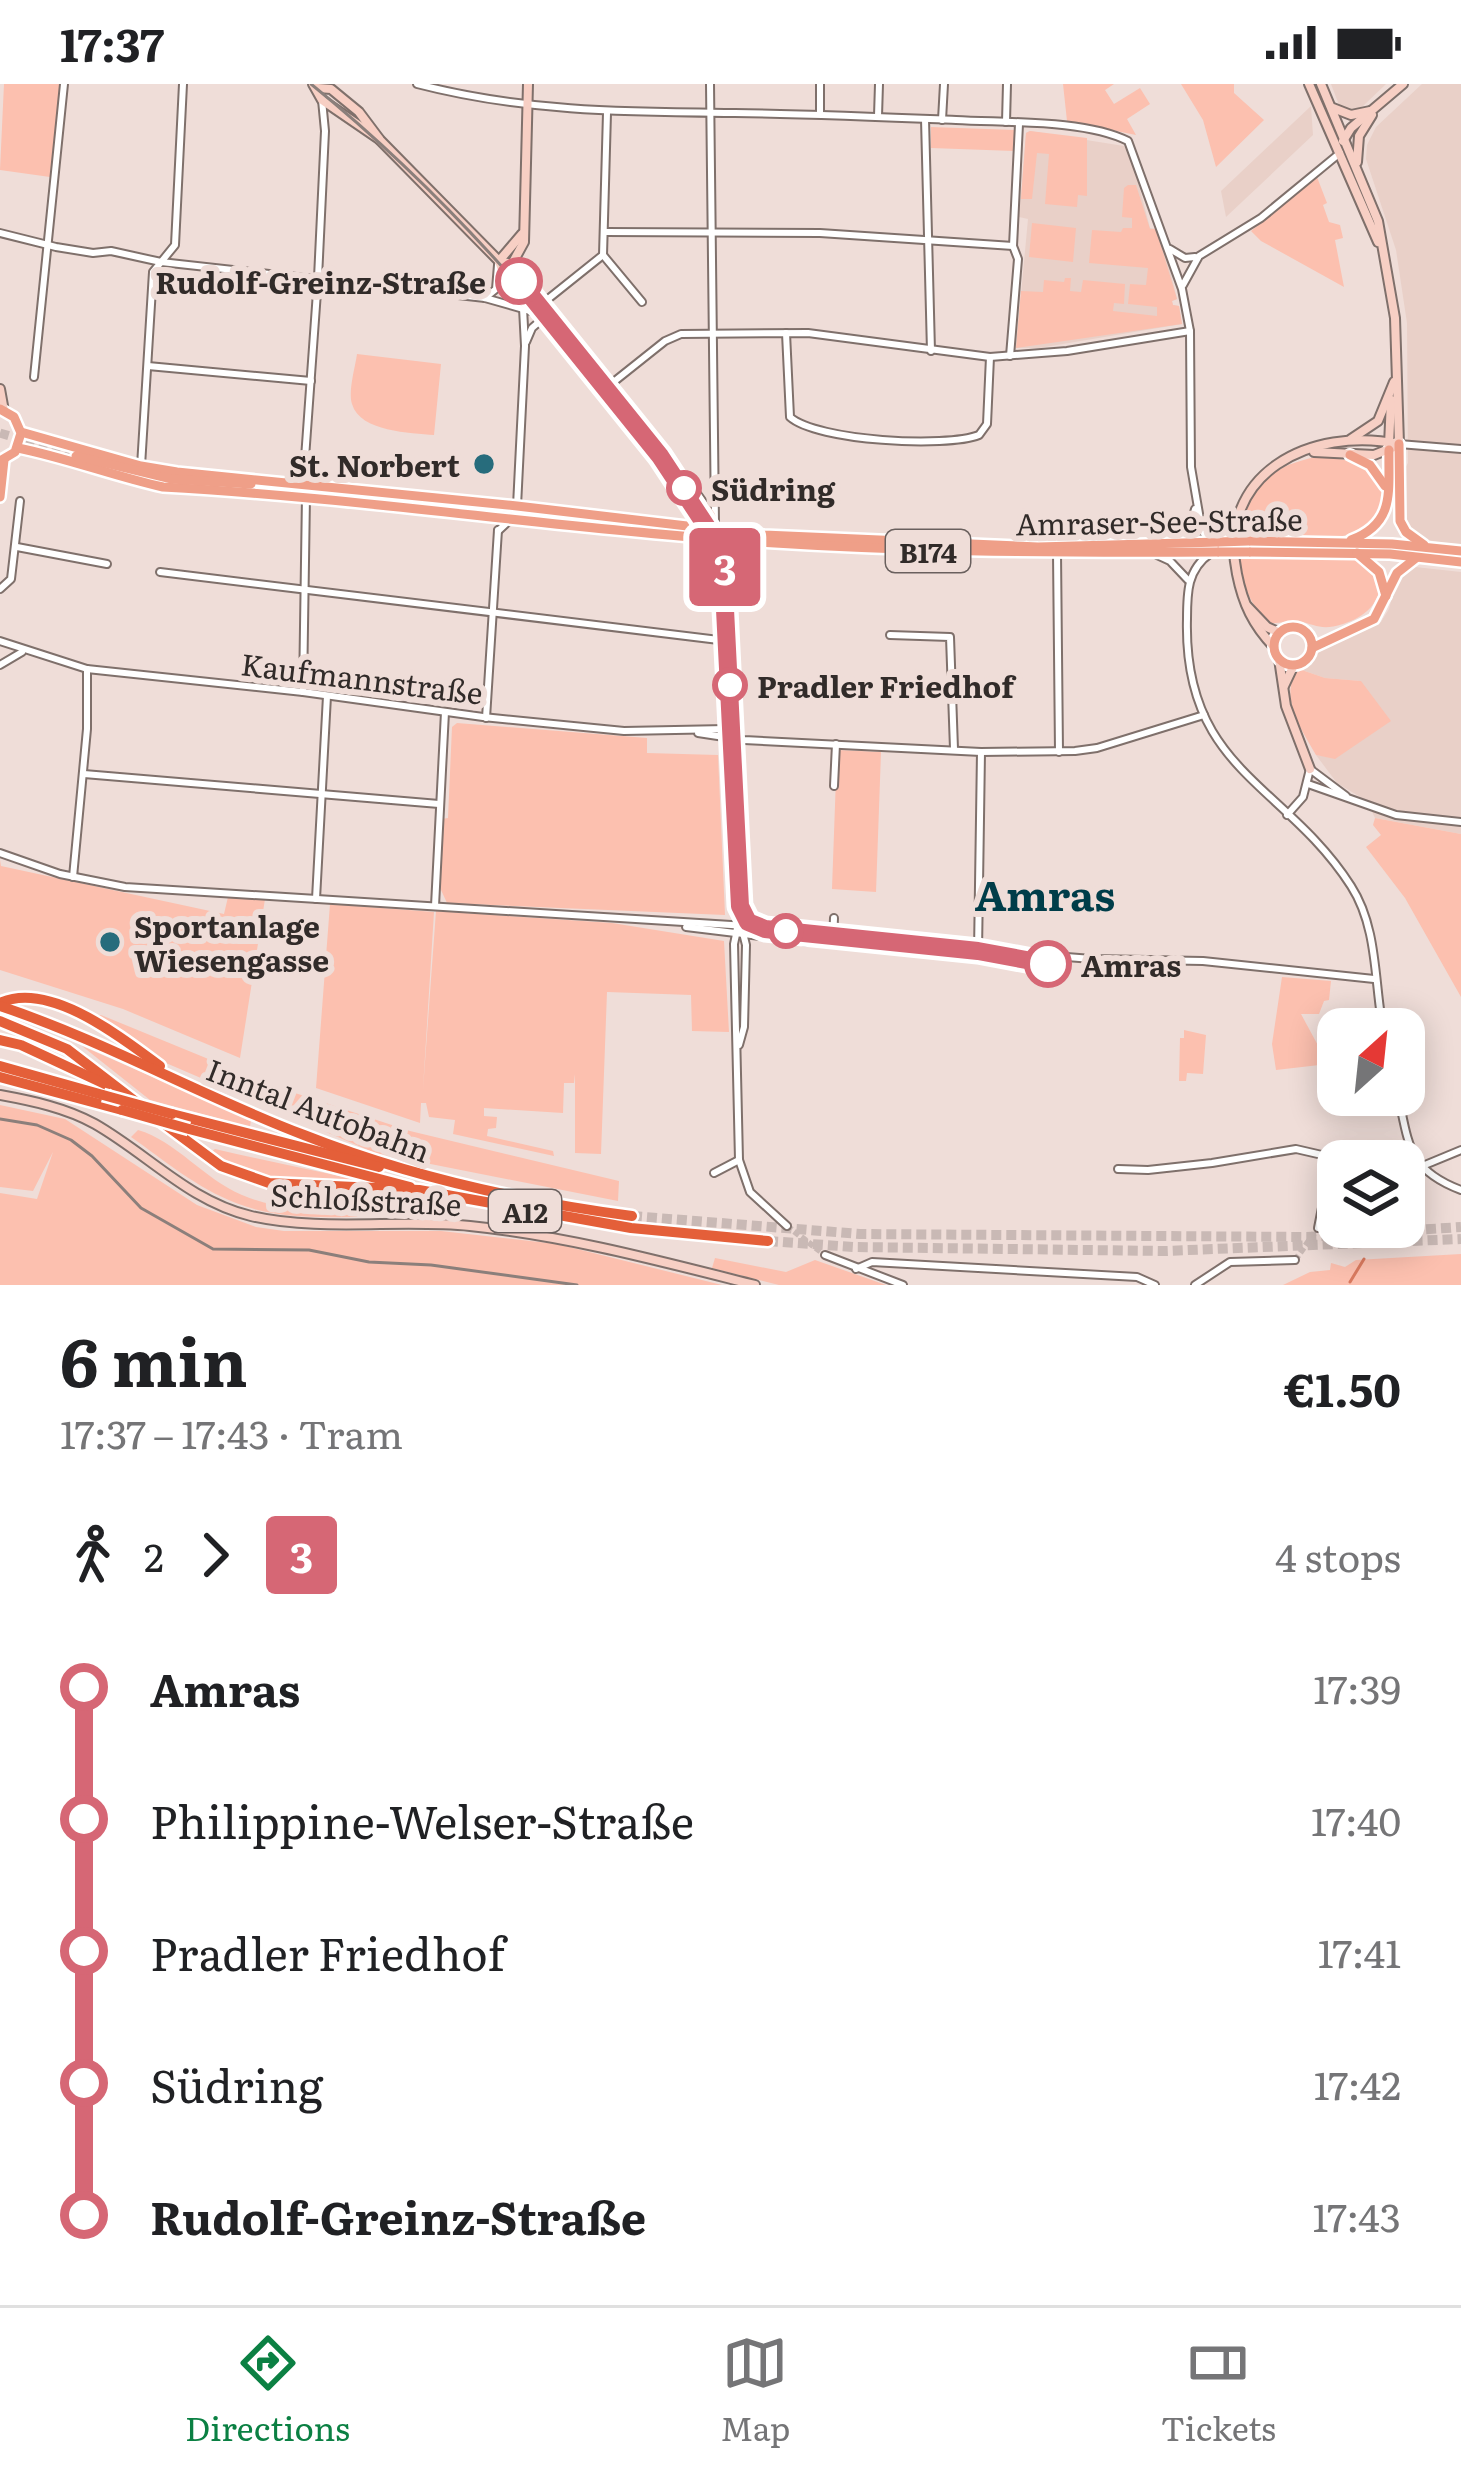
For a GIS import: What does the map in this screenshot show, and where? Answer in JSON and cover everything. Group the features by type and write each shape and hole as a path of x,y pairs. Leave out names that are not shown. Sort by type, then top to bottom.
{"highway":[{"path":"0,1005 16,997 33,997 101,1025 177,1079"},
{"name":"Inntal Autobahn","path":"0,1005 80,1035 421,1184 631,1228 768,1241"},
{"name":"Inntal Autobahn","path":"0,1021 67,1049 200,1154 245,1177 287,1186 421,1184 632,1216"},
{"path":"0,1040 64,1063 134,1100"},
{"path":"0,1066 421,1184"},
{"path":"0,1077 189,1129 421,1184"}],"main road":[{"path":"512,264 524,246 528,84"},
{"path":"1309,84 1378,221 1395,319 1388,495 1381,522 1372,532 1346,542"},
{"path":"1321,84 1343,147"},
{"path":"1343,147 1406,84"},
{"path":"317,85 322,100 380,140 499,261 506,283 543,314 667,468 696,494 711,514 712,535"},
{"path":"317,85 342,97 380,140"},
{"path":"1331,107 1351,115 1377,109"},
{"path":"1343,147 1359,136 1377,109"},
{"path":"1354,170 1359,136"},
{"path":"499,261 525,227"},
{"path":"499,261 512,264 543,303 543,314"},
{"path":"1395,381 1390,403 1400,521 1413,539 1435,549"},
{"path":"1349,440 1378,421 1395,381"},
{"path":"0,389 2,410 14,417 21,432 18,448 2,460 0,497"},
{"name":"B174","path":"21,432 141,466 286,484 305,491 500,515 515,511 698,526 712,535"},
{"path":"1310,769 1283,688 1280,658 1251,621 1234,559 1234,530 1242,499 1273,466 1349,440 1392,442"},
{"path":"1307,451 1350,455 1392,442"},
{"name":"B174","path":"18,448 164,487 265,493 322,488 712,535"},
{"path":"1350,455 1377,472 1388,495"},
{"name":"B174","path":"76,456 153,476 286,484"},
{"path":"667,468 698,526"},
{"name":"B174","path":"227,484 265,493"},
{"name":"Amraser-See-Straße","path":"712,535 748,541 1057,553 1249,547 1461,562"},
{"name":"Amraser-See-Straße","path":"712,535 970,546 1174,542 1215,547"},
{"name":"Amraser-See-Straße","path":"1249,547 1346,542 1461,551"},
{"path":"1354,552 1377,568 1387,596"},
{"path":"1283,688 1294,665 1306,660 1312,648 1374,619 1400,570 1421,556"},
{"path":"1246,604 1267,627 1280,633"},
{"path":"1274,646 1280,633 1291,627 1308,634 1356,628"},
{"path":"1308,634 1312,648"},
{"path":"1280,658 1294,665"},
{"name":"Schloßstraße","path":"0,1095 80,1116 187,1190 253,1216 288,1222 405,1222 500,1230 602,1247 755,1285"}],"street":[{"path":"34,376 64,84"},
{"path":"141,466 153,272 175,245 183,84"},
{"path":"417,84 467,98 608,113 878,116 1065,127 1128,141 1182,289 1190,331 1196,506 1202,531 1215,547 1189,580 1186,640 1204,715 1234,764 1352,888 1369,924 1379,1008"},
{"path":"710,84 712,535 724,564 729,800 734,815 740,932 739,1160 750,1192 787,1226"},
{"path":"820,84 820,114"},
{"path":"878,116 879,84"},
{"path":"942,120 944,84"},
{"path":"1006,123 1007,84"},
{"path":"303,692 305,491 326,131 322,100"},
{"path":"543,303 603,255 608,113"},
{"path":"926,119 931,351"},
{"path":"326,131 334,120 346,120"},
{"path":"1010,356 1018,259 1013,246 1019,124"},
{"path":"1168,247 1185,258 1199,256 1261,218 1343,147"},
{"path":"606,232 820,233 1013,246"},
{"path":"0,233 93,253 111,251 161,262 485,298 543,314 525,346"},
{"path":"603,255 642,302"},
{"path":"1182,289 1199,256"},
{"path":"485,298 496,289 499,261"},
{"path":"498,531 515,511 525,346 519,298"},
{"path":"606,388 670,338 786,332 990,357 1190,331"},
{"path":"786,332 790,417 801,424 872,439 914,442 980,435 987,424 990,357"},
{"path":"148,366 310,381"},
{"path":"1392,442 1461,449"},
{"path":"0,589 11,582 20,501"},
{"path":"675,524 683,505"},
{"path":"1174,542 1189,530 1196,506"},
{"path":"486,718 500,515"},
{"path":"724,564 748,541"},
{"path":"15,547 107,564"},
{"path":"1057,553 1059,752"},
{"path":"1148,553 1169,561 1189,580"},
{"path":"160,572 727,641"},
{"path":"890,634 950,637 954,749"},
{"name":"Kaufmannstraße","path":"0,640 87,669 608,730 981,752 1059,752 1097,748 1204,715"},
{"path":"0,665 26,651"},
{"path":"728,662 734,673 729,735"},
{"path":"73,878 84,774 87,669"},
{"path":"316,898 327,695"},
{"path":"435,907 445,712"},
{"path":"834,786 836,744"},
{"path":"978,952 981,752"},
{"path":"1287,815 1308,784 1310,769 1349,799"},
{"path":"84,774 439,804"},
{"path":"1308,784 1396,815 1461,822"},
{"path":"0,853 73,878 125,887 663,923 810,942 829,939 1091,959 1191,960 1374,979"},
{"path":"829,939 834,918"},
{"path":"1118,1168 1138,1171 1296,1149 1317,1154"},
{"path":"1425,1165 1461,1150"},
{"path":"714,1173 739,1160"},
{"path":"1425,1170 1461,1190"},
{"path":"825,1255 903,1285"},
{"path":"1195,1285 1230,1262 1295,1260"},
{"path":"856,1268 872,1262 950,1264 1137,1277 1155,1285"}],"shaded area":[{"path":"4,84 60,84 50,177 0,170"},
{"path":"1063,84 1114,84 1105,90 1114,104 1140,88 1150,104 1127,119 1136,135 1067,121"},
{"path":"1181,84 1234,84 1234,93 1264,120 1216,167 1203,120"},
{"path":"1331,84 1386,84 1352,111 1339,105"},
{"path":"1422,84 1461,84 1461,547 1419,538 1403,517 1402,474 1408,463 1407,323 1396,250 1366,159 1376,127"},
{"path":"1311,106 1313,135 1226,217 1221,191"},
{"path":"931,127 1015,130 1014,151 931,148"},
{"path":"1026,133 1124,146 1132,159 1150,228 1156,229 1168,262 1177,299 1172,301 1179,306 1182,324 1016,348 1028,219 1019,217"},
{"path":"1026,133 1087,138 1087,196 1078,195 1077,207 1045,204 1049,154 1037,153 1032,199 1021,199"},
{"path":"1317,177 1329,222 1340,225 1343,238 1335,240 1344,287 1251,231"},
{"path":"1128,185 1136,185 1150,229 1156,229 1177,299 1173,305 1179,306 1182,324 1016,348 1021,291 1043,292 1044,280 1071,278 1070,291 1081,292 1083,280 1125,284 1124,304 1114,303 1113,311 1157,316 1157,307 1128,304 1130,284 1146,285 1148,268 1089,263 1092,230 1132,228 1132,218 1122,217"},
{"path":"1032,223 1076,228 1073,262 1029,257"},
{"path":"357,354 441,364 434,435 375,426 357,413 351,393"},
{"path":"1316,457 1350,461 1379,479 1384,501 1371,528 1339,537 1238,536 1248,505 1263,482 1285,467"},
{"path":"1349,557 1374,571 1379,580 1376,601 1357,618 1324,627 1298,621 1270,623 1248,593 1239,558"},
{"path":"1415,567 1461,572 1461,834 1375,818 1367,801 1337,783 1316,755 1335,758 1361,681 1325,678 1299,669 1322,647 1381,622 1396,582"},
{"path":"1299,669 1325,678 1361,681 1391,721 1335,759 1316,755 1291,701 1290,690"},
{"name":"Pradler Friedhof","path":"457,723 647,738 647,753 718,755 725,915 447,903 436,879 442,819 448,818 452,727"},
{"path":"837,750 881,752 876,892 832,889"},
{"path":"1375,818 1461,834 1461,997 1405,898 1366,847 1381,835 1373,825"},
{"name":"Sportanlage Wiesengasse","path":"0,860 1,866 224,914 228,897 265,899 240,1058 123,1009 0,970"},
{"path":"330,904 434,912 423,1089 436,911 612,923 724,941 729,1032 692,1031 691,995 607,992 601,1154 575,1153 575,1074 574,1083 564,1083 563,1113 484,1108 484,1116 497,1117 496,1128 488,1129 487,1136 553,1151 554,1156 453,1134 455,1120 429,1117 426,1103 421,1103 420,1123 316,1088"},
{"path":"1282,977 1331,981 1329,1000 1317,1008 1317,1014 1301,1014 1317,1044 1317,1065 1276,1070 1272,1044"},
{"path":"94,1016 277,1087 410,1131 619,1181 618,1201 375,1153 166,1063"},
{"path":"1184,1030 1206,1035 1203,1074 1187,1073 1186,1081 1179,1081 1180,1038"},
{"path":"82,1046 251,1120 250,1127 150,1100"},
{"path":"0,1105 65,1119 197,1205 256,1227 441,1231 557,1244 722,1285 0,1285 0,1193 37,1199 53,1152 33,1191 0,1187"},
{"path":"138,1130 165,1143 228,1188 262,1202 326,1210 412,1209 415,1215 324,1217 257,1210 222,1197 182,1173 131,1137"},
{"path":"215,1149 358,1180 321,1184 283,1179 227,1161 211,1152"},
{"path":"1461,1254 1461,1285 1283,1285 1310,1272 1330,1270 1331,1263 1345,1267 1356,1260"},
{"path":"715,1258 786,1272 815,1260 886,1285 779,1285 712,1268"}],"waterway":[{"path":"1350,1282 1364,1259"}],"tunnel":[{"path":"0,433 76,456"},
{"path":"632,1216 860,1234 1307,1237 1461,1227"},
{"path":"787,1226 825,1255"},
{"path":"1295,1260 1317,1229"},
{"path":"768,1241 854,1247 1165,1251 1461,1239"}],"tram line":[{"path":"311,84 395,157 511,277 643,438 715,540 722,564 737,898 744,925 762,936 974,954 1065,968"},
{"name":"3","path":"519,281 660,456 722,550 740,906 748,922 757,928 978,951 1048,964"},
{"path":"0,1119 37,1125 71,1140 141,1208 213,1249 309,1250 369,1262 431,1265 577,1285"}],"place":[{"name":"Rudolf-Greinz-Straße","path":"519,281"},
{"name":"St. Norbert","path":"484,464"},
{"name":"Südring","path":"684,488"},
{"name":"Pradler Friedhof","path":"730,685"},
{"name":"Sportanlage Wiesengasse","path":"110,942"},
{"name":"Amras","path":"1048,964"}],"district":[{"name":"Amras","path":"1045,893"}]}
